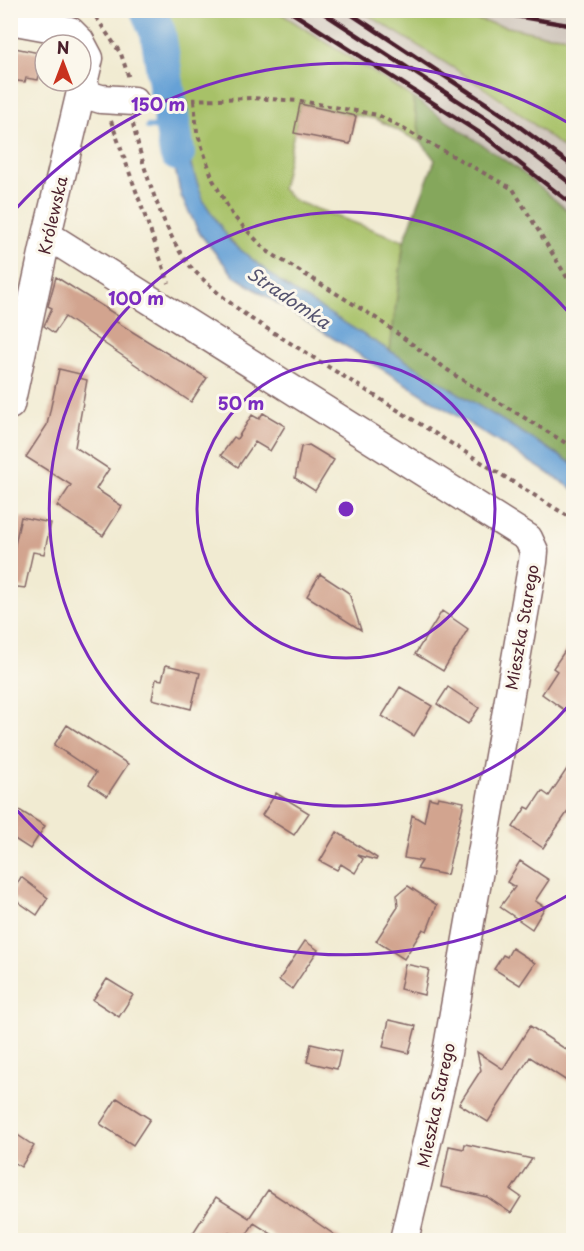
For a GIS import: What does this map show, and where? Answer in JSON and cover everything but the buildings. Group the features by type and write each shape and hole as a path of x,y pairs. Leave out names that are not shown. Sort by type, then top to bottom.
{"street":[{"name":"Królewska","path":"10,20 70,31 80,41 89,58 46,235 10,405"},
{"path":"80,97 132,101"},
{"name":"Mieszka Starego","path":"46,235 528,537 532,544 533,562 444,1070 404,1240"}],"path":[{"path":"91,10 121,54 129,78 137,142 147,177 181,252 203,278 250,318 573,520"},
{"path":"80,97 98,107 111,121 172,290"},
{"path":"132,101 251,98 301,101 378,115 513,189 573,288"},
{"path":"194,101 197,132 213,180 233,216 267,251 376,318 456,376 573,448"}],"shaded area":[{"path":"277,11 361,11 439,58 553,139 573,157 573,215 522,172 412,97"},
{"path":"434,11 573,11 573,37 540,34"}],"green space":[{"path":"157,11 277,11 412,97 422,143 376,119 300,104 282,189 295,201 404,241 390,351 313,304 260,267 236,246 217,224 203,201 184,145 176,112 167,39"},
{"path":"361,11 436,11 540,34 573,37 573,157 497,97"},
{"path":"412,97 522,172 573,215 573,464 390,351 404,241 435,160 422,143"}],"water":[{"path":"136,11 157,11 165,31 169,52 172,96 159,96 150,48"},
{"path":"161,105 174,105 184,145 204,202 231,242 288,288 573,464 573,489 234,276 200,234 181,196"}],"waterway":[{"name":"Stradomka","path":"148,10 158,33 177,153"},
{"path":"148,127 171,128"}],"railway":[{"path":"288,10 486,137 574,206"},
{"path":"319,10 495,125 574,186"},
{"path":"345,10 505,116 574,167"},
{"path":"480,10 574,26"}]}
